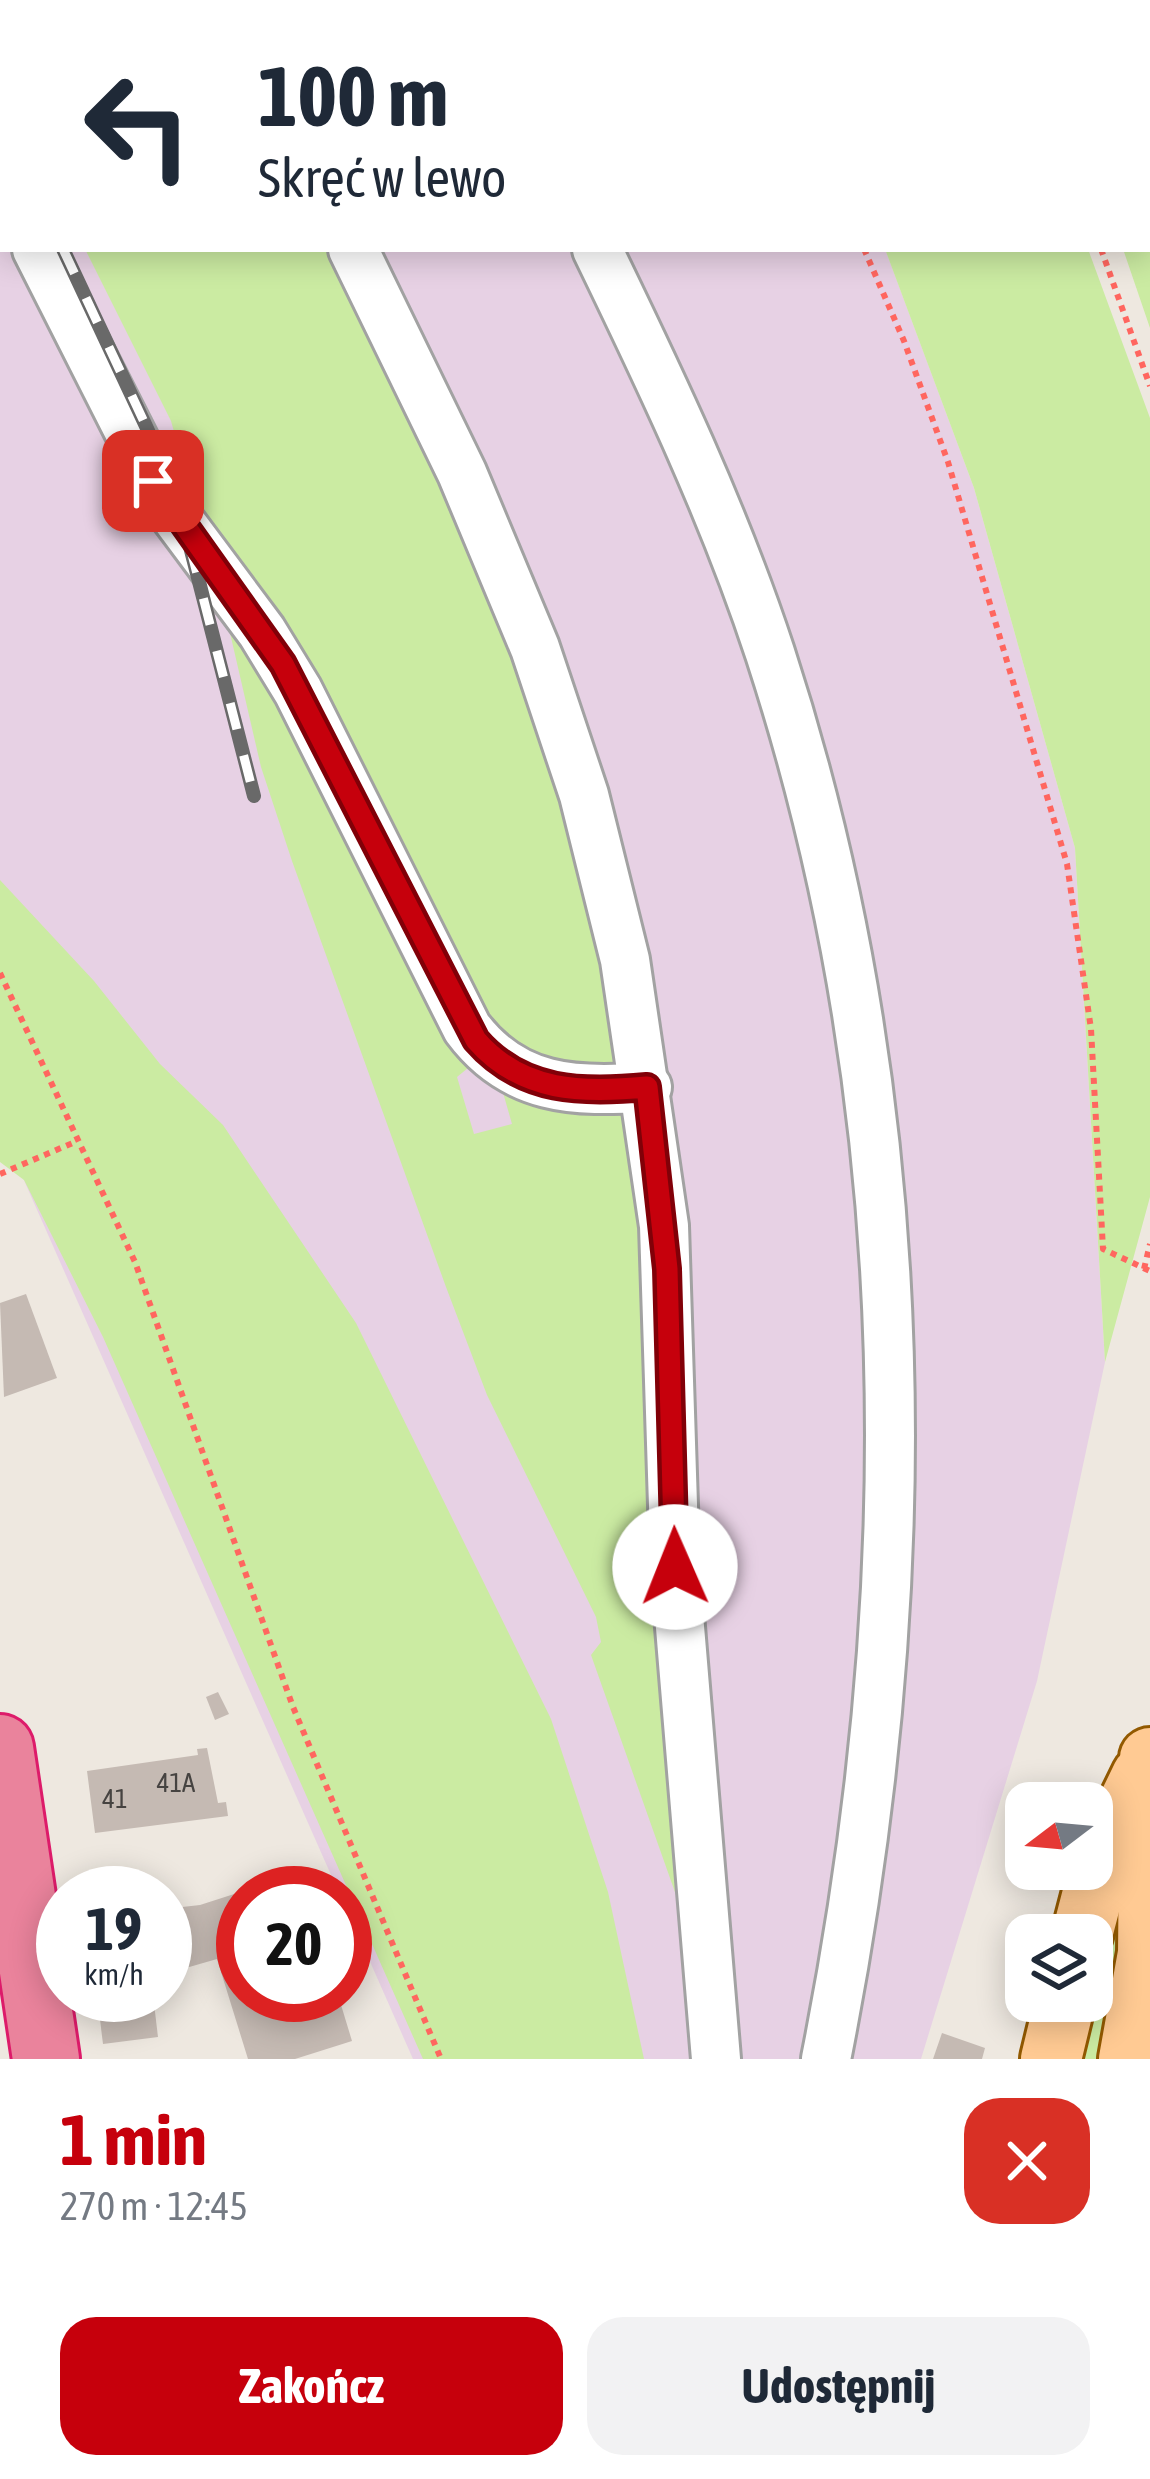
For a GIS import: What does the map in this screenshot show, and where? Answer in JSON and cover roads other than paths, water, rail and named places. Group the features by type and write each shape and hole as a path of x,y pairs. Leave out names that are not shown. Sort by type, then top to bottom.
{"highway":[{"path":"0,1748 46,2059"}],"main road":[{"path":"1087,1914 1102,1858 1150,1759"},
{"path":"1129,2059 1148,1953 1150,1759"},
{"path":"1051,2059 1060,2022"}],"lane":[{"path":"39,252 165,502 262,632 298,691 467,1028 501,1063 543,1084 581,1092 647,1087"},
{"path":"353,252 469,487 556,706 610,896 647,1087 664,1226 677,1606 716,2059"},
{"path":"597,252 696,458 769,649 833,883 874,1121 891,1363 888,1619 867,1816 826,2059"}],"railway":[{"path":"64,252 175,488 254,796"}]}
